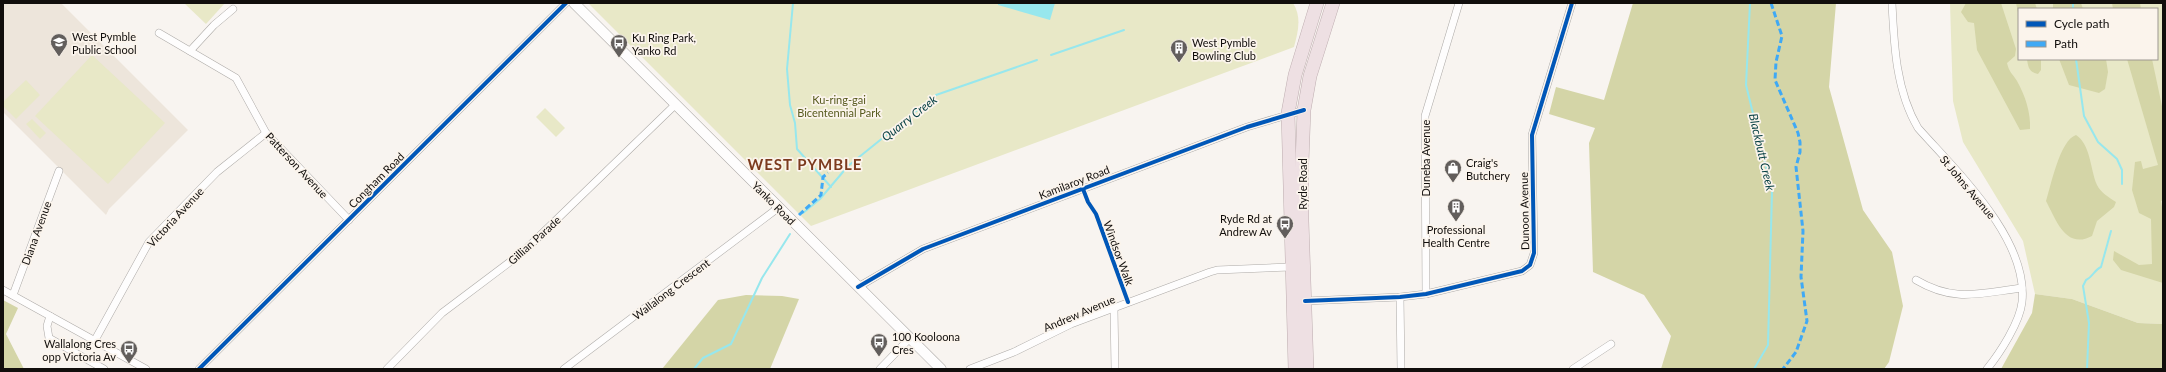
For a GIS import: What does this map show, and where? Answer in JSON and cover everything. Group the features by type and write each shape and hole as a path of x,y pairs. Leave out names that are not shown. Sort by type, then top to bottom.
{"highway":[{"name":"Ryde Road","path":"1295,369 1291,267 1288,113 1295,75 1317,3"},
{"name":"Ryde Road","path":"1307,369 1302,163 1304,110 1310,76 1332,5"}],"main road":[{"name":"Yanko Road","path":"574,3 941,369"}],"street":[{"name":"Congham Road","path":"200,369 566,3"},
{"path":"1317,3 1332,5"},
{"name":"Duneba Avenue","path":"1426,294 1425,116 1459,3"},
{"name":"Dunoon Avenue","path":"1305,301 1400,297 1426,294 1522,271 1530,264 1533,259 1532,135 1572,3"},
{"name":"St Johns Avenue","path":"1892,3 1900,83 1909,113 1918,128 1988,209 1998,223 2016,260 2022,288 2022,302 2017,322 1988,369"},
{"path":"190,50 214,25 233,9"},
{"name":"Patterson Avenue","path":"159,32 236,78 266,133 349,220"},
{"name":"Gillian Parade","path":"387,369 442,313 523,252 676,104"},
{"name":"Kamilaroy Road","path":"858,287 923,249 1288,113 1304,110"},
{"name":"Victoria Avenue","path":"95,340 149,242 217,172 266,133"},
{"name":"Diana Avenue","path":"13,295 58,171"},
{"name":"Wallalong Crescent","path":"564,369 778,208"},
{"name":"Andrew Avenue","path":"970,369 1014,352 1071,324 1217,270 1291,267"},
{"path":"1916,280 1938,292 1960,295 2022,288"},
{"path":"3,290 146,369"},
{"path":"1400,297 1401,369"},
{"path":"1114,308 1115,369"},
{"path":"50,316 47,326 49,338 104,369"},
{"path":"880,369 910,338"},
{"path":"1573,369 1611,344"}],"shaded area":[{"name":"West Pymble Public School","path":"3,3 61,3 188,130 109,209 106,215 3,112"}],"green space":[{"path":"184,3 225,3 206,24"},
{"name":"Ku-ring-gai Bicentennial Park","path":"588,3 1293,3 1298,14 1298,25 1294,47 811,226"},
{"path":"1633,3 1836,3 1829,87 1863,210 1892,252 1903,306 1889,362 1884,369 1661,369 1671,336 1644,295 1593,272 1589,143 1595,128 1549,114 1556,87 1604,100"},
{"path":"1950,3 2163,3 2163,324 2138,323 2072,299 2035,294 2023,241 1963,142 1953,101"},
{"path":"1966,3 2001,3 2016,49 2015,56 2007,63 2010,71 2023,92 2030,117 2030,129 2020,130 1977,50 1974,23 1968,22 1961,12"},
{"path":"2016,3 2035,3 2037,8 2018,8 2018,12"},
{"path":"2053,3 2081,3 2083,8 2053,8"},
{"path":"2112,3 2140,3 2141,8 2113,8"},
{"path":"92,55 165,123 108,184 35,116"},
{"path":"2027,60 2041,60 2041,70 2038,74 2033,72"},
{"path":"2059,60 2106,60 2108,72 2105,89 2099,93 2069,85"},
{"path":"2127,60 2152,60 2163,111 2163,200 2161,201 2163,213 2163,283 2121,270 2113,260 2114,251 2139,265 2152,264 2151,219 2139,213 2132,190 2135,162 2141,161 2143,169 2158,165"},
{"path":"26,80 40,95 16,119 3,106 3,102"},
{"path":"545,108 565,128 556,137 536,117"},
{"path":"32,119 46,133 40,139 26,124"},
{"path":"2076,135 2085,145 2098,188 2105,195 2116,202 2114,207 2097,221 2092,236 2083,239 2075,239 2063,231 2046,201 2053,174 2065,145"},
{"path":"2035,294 2072,299 2138,323 2163,324 2163,369 2001,369 2032,313"},
{"path":"746,295 782,296 799,299 770,369 662,369 718,300"},
{"path":"3,300 18,308 6,334 24,369 3,369"}],"water":[{"path":"998,3 1055,3 1050,20 998,5"}],"waterway":[{"path":"793,3 787,69 790,105 795,123 797,149 831,187"},
{"name":"Blackbutt Creek","path":"1750,3 1746,85 1772,191 1768,345 1754,369"},
{"path":"2073,3 2073,8"},
{"name":"Quarry Creek","path":"1051,55 1124,30"},
{"name":"Quarry Creek","path":"803,213 820,199 848,166 936,95 1037,60"},
{"path":"2076,60 2084,116 2098,142 2117,159 2122,170 2122,184"},
{"path":"2087,369 2089,323 2083,286 2086,280 2101,267 2111,231"},
{"name":"Quarry Creek","path":"694,369 703,358 731,344 762,278 790,234"}],"marked path":[{"path":"1771,3 1782,36 1776,62 1775,80 1798,133 1800,142 1800,152 1796,167 1803,231 1801,277 1807,321 1796,352 1783,369"},
{"path":"799,215 821,195 823,177 828,173"}],"cycle path":[{"path":"199,369 566,3"},
{"path":"1305,301 1400,297 1426,294 1522,271 1530,265 1534,253 1532,135 1572,3"},
{"path":"858,287 923,249 1247,127 1304,110"},
{"name":"Windsor Walk","path":"1083,189 1088,202 1096,214 1128,302"}],"place":[{"name":"West Pymble Public School","path":"59,57"},
{"name":"Ku Ring Park, Yanko Rd","path":"619,58"},
{"name":"West Pymble Bowling Club","path":"1179,63"},
{"name":"Craig's Butchery","path":"1453,183"},
{"name":"Professional Health Centre","path":"1456,222"},
{"name":"Ryde Rd at Andrew Av","path":"1285,239"},
{"name":"100 Kooloona Cres","path":"879,357"},
{"name":"Wallalong Cres opp Victoria Av","path":"129,364"}],"district":[{"name":"WEST PYMBLE","path":"805,164"}]}
